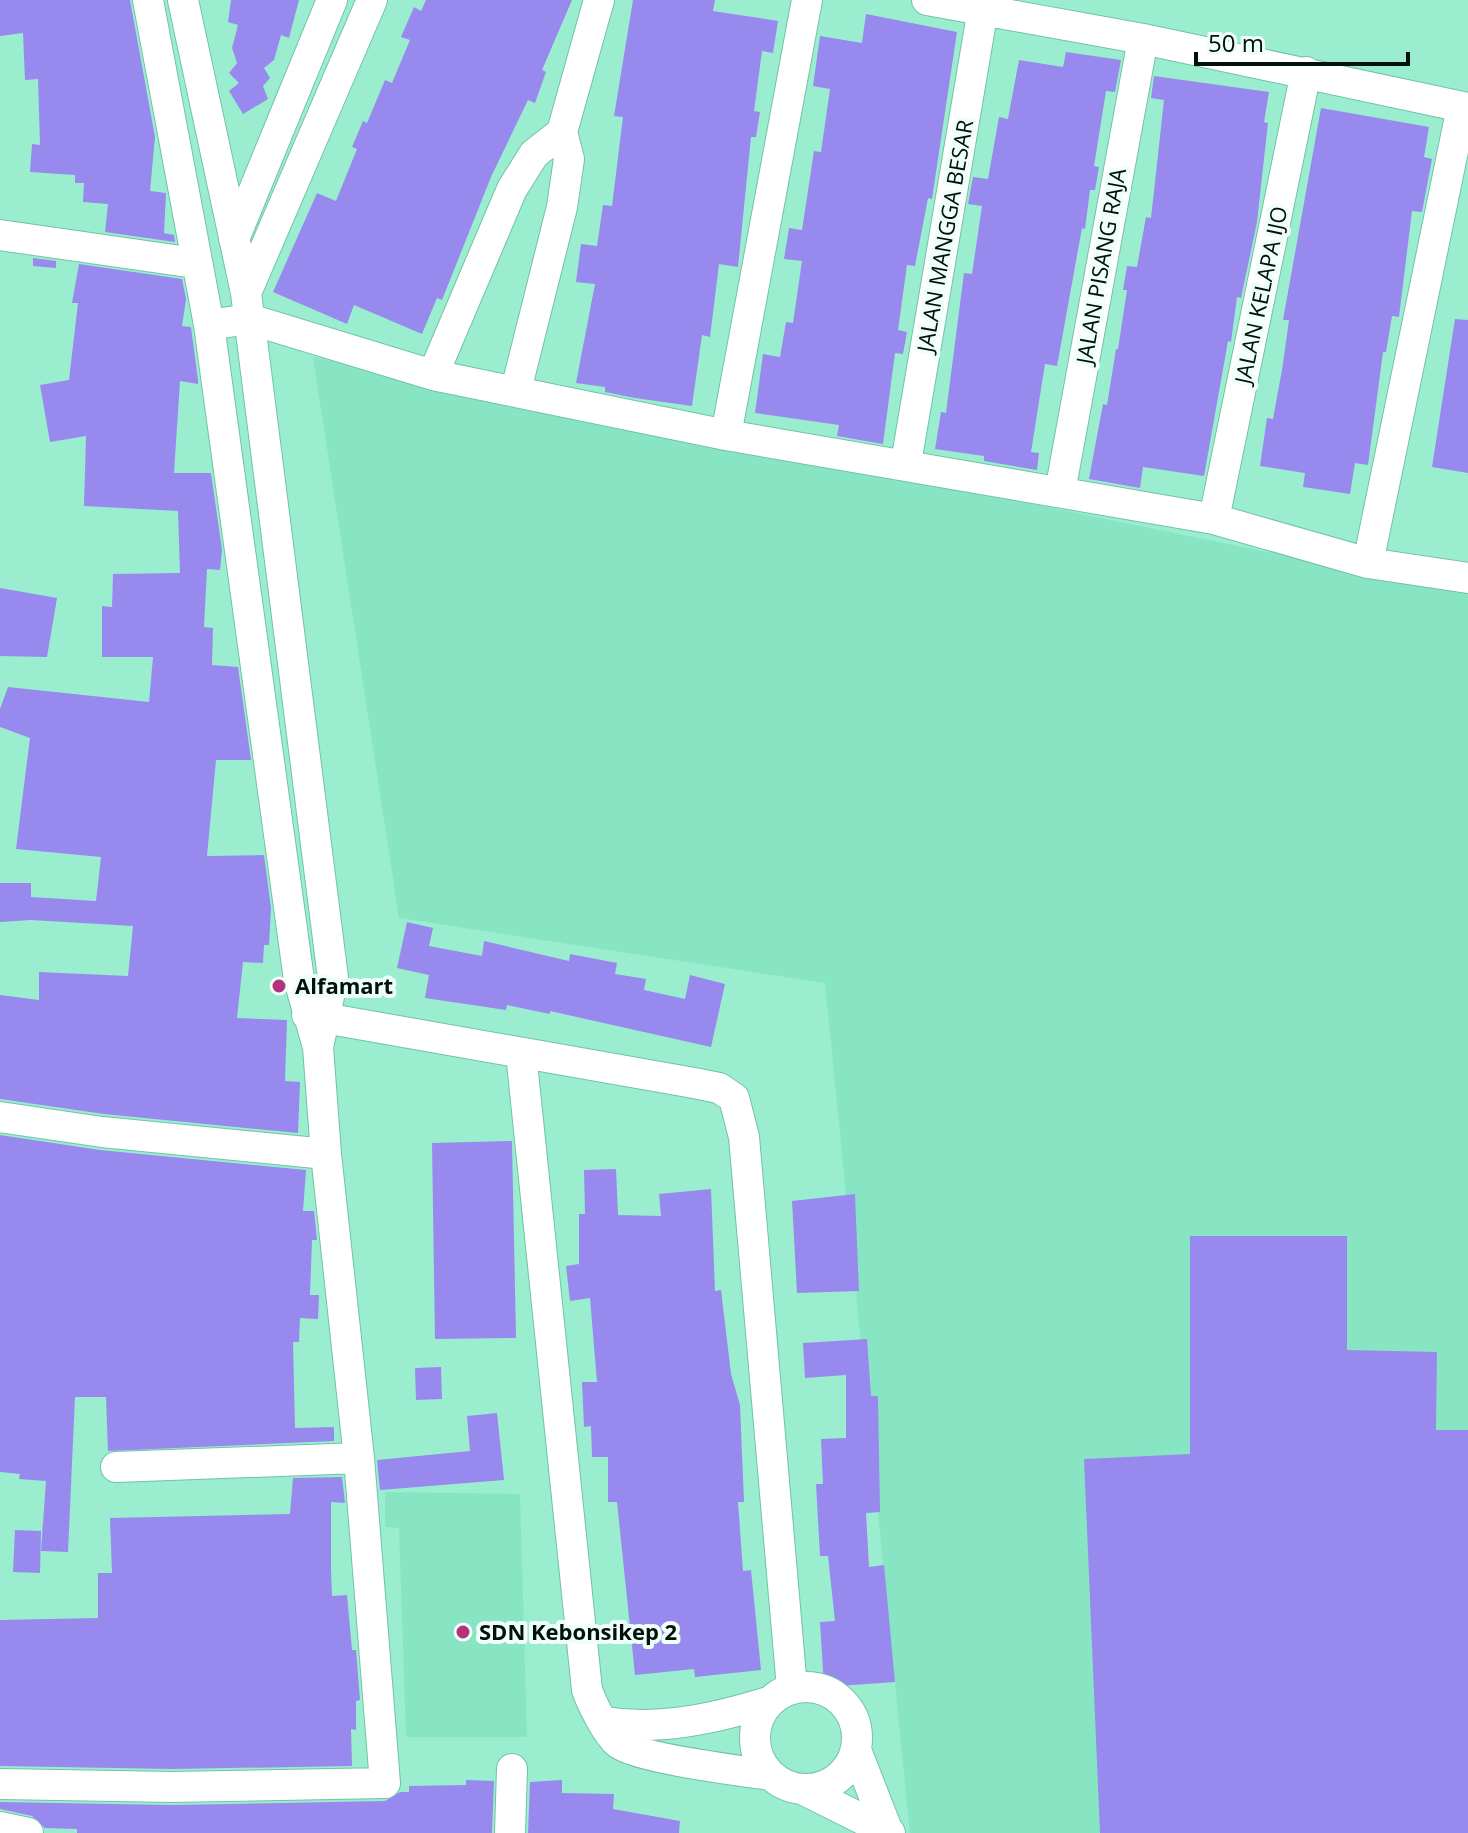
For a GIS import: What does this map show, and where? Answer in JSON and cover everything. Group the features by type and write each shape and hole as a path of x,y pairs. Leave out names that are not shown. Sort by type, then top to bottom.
{"street":[{"path":"148,0 209,325 299,980 317,1015"},
{"path":"0,1784 172,1787 385,1783 359,1458 326,1154 318,1047 317,1015 333,978 248,306 183,0"},
{"path":"234,239 332,0"},
{"path":"209,325 248,306 372,0"},
{"path":"516,390 562,207 569,159 562,132 599,0"},
{"path":"726,435 807,0"},
{"path":"927,0 1143,39 1465,107 1368,563"},
{"name":"JALAN MANGGA BESAR","path":"906,463 983,9"},
{"name":"JALAN PISANG RAJA","path":"1060,492 1143,39"},
{"name":"JALAN KELAPA IJO","path":"1214,519 1306,72"},
{"path":"433,375 512,189 534,154 562,132"},
{"path":"0,235 195,263"},
{"path":"248,306 433,375 726,435 906,463 1214,519 1368,563 1468,578"},
{"path":"317,1015 719,1088 734,1098 744,1137 780,1695 756,1726 756,1752 770,1775"},
{"path":"521,1053 584,1668 593,1705 618,1743 655,1756 770,1775 889,1832"},
{"path":"0,1117 102,1132 326,1154"},
{"path":"116,1467 359,1458"},
{"path":"605,1722 629,1726 716,1718 780,1695 818,1688 841,1701 855,1723 856,1750 889,1832"},
{"path":"804,1790 827,1785 845,1771 856,1750"},
{"path":"510,1833 512,1769"},
{"path":"0,1827 28,1833"}],"shaded area":[{"path":"313,357 1468,593 1468,1833 910,1833 825,983 399,918"},
{"name":"SDN Kebonsikep 2","path":"385,1492 520,1494 527,1737 406,1737 399,1528 385,1527"}],"building":[{"path":"0,0 130,0 155,137 150,191 166,193 164,233 174,235 175,242 105,232 108,204 83,202 84,183 75,183 75,175 30,172 32,144 40,145 38,79 25,80 23,33 0,36"},
{"path":"231,0 299,0 289,38 281,35 274,60 264,68 270,78 263,86 268,99 243,114 229,91 239,83 229,73 237,63 232,48 238,25 228,22"},
{"path":"426,0 572,0 542,70 546,72 535,103 528,100 491,177 442,300 437,298 422,334 354,305 347,324 273,292 317,193 336,201 357,149 352,147 363,121 367,123 385,80 392,83 410,40 401,37 414,7 421,11"},
{"path":"633,0 715,0 713,11 778,21 773,53 762,51 754,111 760,112 756,137 751,137 738,267 719,264 710,337 702,335 692,406 635,398 605,392 605,387 576,383 595,284 576,282 581,244 597,246 603,205 612,206 623,117 614,116"},
{"path":"866,14 957,32 932,199 928,198 915,266 907,265 898,330 907,332 903,354 895,353 883,444 837,436 839,425 755,413 763,354 780,357 786,322 793,323 802,261 784,259 789,228 802,230 814,151 821,152 830,89 813,86 820,36 862,43"},
{"path":"1066,52 1121,60 1115,92 1106,91 1094,166 1099,167 1095,190 1090,190 1057,366 1045,364 1031,452 1039,453 1037,470 984,461 984,456 935,449 941,412 946,413 964,273 972,274 982,206 968,204 973,177 988,179 999,117 1008,119 1019,60 1063,67"},
{"path":"1154,76 1269,92 1264,122 1268,123 1257,222 1241,298 1237,297 1204,476 1143,467 1140,488 1089,479 1103,404 1107,405 1118,349 1127,290 1123,290 1127,266 1137,267 1146,217 1151,218 1164,100 1151,98"},
{"path":"1321,108 1429,127 1424,157 1432,159 1422,212 1412,211 1399,317 1392,316 1386,352 1383,352 1368,465 1355,463 1350,494 1303,487 1305,473 1260,466 1267,418 1273,419 1282,370 1289,320 1283,320"},
{"path":"33,258 56,261 56,268 33,266"},
{"path":"79,264 182,279 186,299 182,326 191,327 198,384 180,381 174,473 211,473 222,550 220,570 207,569 204,627 213,628 212,665 238,667 251,760 216,760 207,856 264,855 271,908 269,945 264,945 263,963 243,962 237,1018 287,1020 285,1081 300,1082 298,1133 104,1114 0,1099 0,995 39,1000 39,972 128,976 133,926 31,920 0,922 0,883 31,883 31,897 96,901 101,857 16,849 30,738 0,727 0,709 8,687 149,702 153,657 102,657 102,606 112,607 113,574 180,573 178,511 84,506 86,436 50,442 40,385 69,380 78,303 72,303"},
{"path":"1455,319 1468,320 1468,473 1432,467"},
{"path":"0,588 57,598 47,657 0,656"},
{"path":"407,922 433,928 429,946 482,956 484,941 569,961 570,954 617,963 615,974 646,979 644,990 685,999 690,975 725,984 711,1047 550,1011 550,1014 507,1005 506,1010 425,998 429,975 397,968"},
{"path":"0,1135 100,1150 306,1170 303,1211 314,1211 317,1240 312,1240 310,1295 319,1295 318,1319 300,1318 299,1342 293,1342 295,1428 334,1427 334,1441 108,1451 106,1397 75,1397 68,1552 41,1551 46,1481 19,1479 20,1474 0,1472"},
{"path":"512,1141 516,1338 435,1339 432,1143"},
{"path":"616,1169 618,1215 661,1216 659,1194 711,1189 715,1291 721,1290 731,1374 740,1405 744,1502 738,1502 743,1571 751,1570 761,1670 695,1677 694,1669 635,1675 617,1502 608,1502 608,1457 592,1457 591,1426 584,1427 582,1382 597,1382 590,1298 570,1301 566,1266 579,1264 579,1214 585,1214 584,1170"},
{"path":"855,1194 859,1291 797,1293 792,1201"},
{"path":"1190,1236 1347,1236 1347,1350 1437,1352 1436,1430 1468,1430 1468,1833 1100,1833 1084,1459 1190,1454"},
{"path":"867,1339 871,1396 878,1396 880,1512 866,1513 869,1567 884,1565 895,1682 824,1687 820,1622 835,1621 828,1556 820,1556 816,1484 823,1484 821,1439 846,1438 846,1375 805,1378 803,1343"},
{"path":"441,1367 442,1399 416,1400 415,1368"},
{"path":"497,1413 504,1480 380,1490 377,1460 470,1451 467,1416"},
{"path":"342,1477 345,1503 331,1502 331,1569 332,1596 347,1595 352,1650 356,1650 360,1700 356,1701 356,1730 351,1729 352,1766 172,1769 0,1766 0,1620 98,1618 98,1573 112,1573 110,1518 290,1514 293,1478"},
{"path":"15,1530 41,1531 40,1573 13,1572"},
{"path":"466,1780 494,1781 492,1833 77,1833 77,1829 45,1828 32,1816 0,1809 0,1802 172,1805 385,1801 400,1792 409,1792 409,1786 466,1785"},
{"path":"562,1780 562,1793 614,1794 613,1809 680,1821 679,1833 528,1833 530,1782"}],"place":[{"name":"Alfamart","path":"279,986"},
{"name":"SDN Kebonsikep 2","path":"463,1632"}]}
